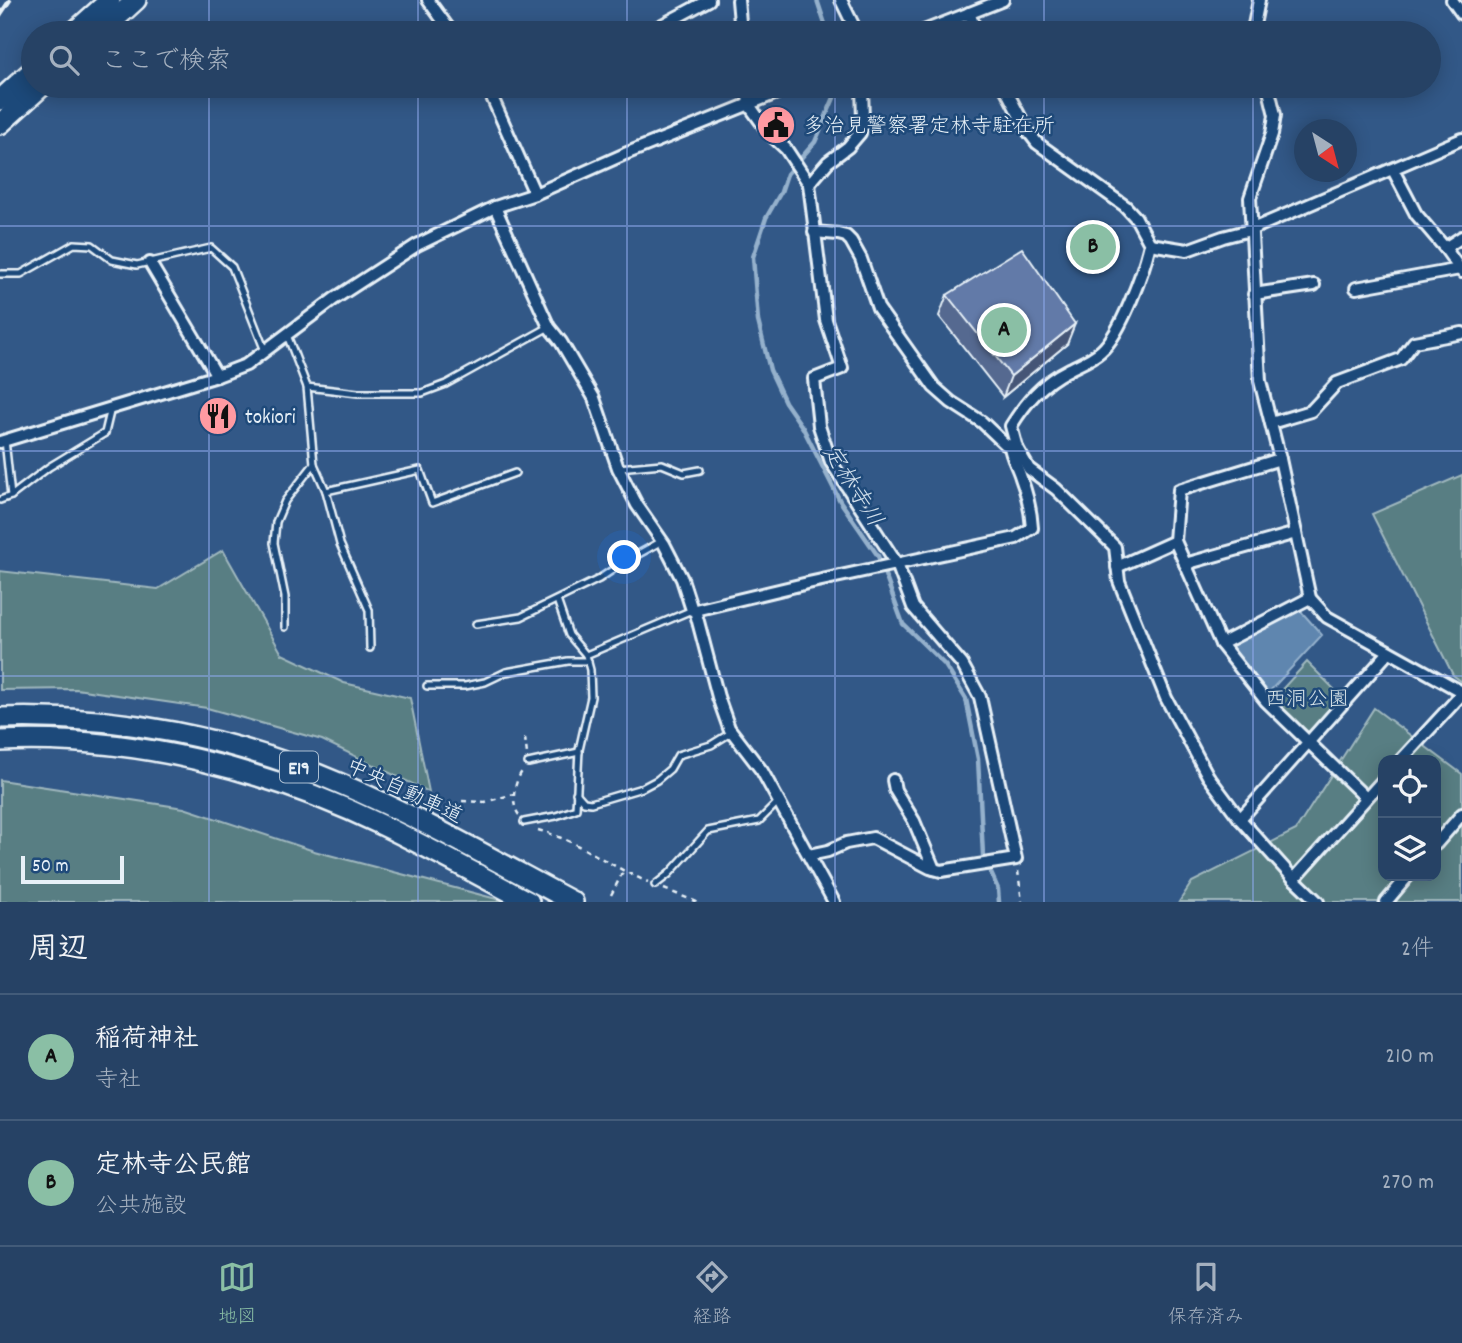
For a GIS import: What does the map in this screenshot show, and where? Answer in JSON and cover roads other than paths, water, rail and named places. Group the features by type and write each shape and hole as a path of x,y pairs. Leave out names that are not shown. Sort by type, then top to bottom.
{"highway":[{"path":"86,21 110,0"},
{"path":"113,21 136,0"},
{"path":"0,100 21,80"},
{"path":"0,124 29,98"},
{"name":"中央自動車道","path":"0,718 68,719 124,724 233,745 340,783 390,806 573,902"},
{"name":"中央自動車道","path":"0,741 68,742 122,747 173,755 281,783 380,824 528,902"}],"street":[{"path":"428,0 443,21"},
{"path":"670,21 709,0"},
{"path":"738,0 740,21"},
{"path":"841,0 851,21"},
{"path":"949,21 1003,0"},
{"path":"1255,21 1259,0"},
{"path":"1451,0 1462,14"},
{"path":"969,13 972,21"},
{"path":"492,98 536,194"},
{"path":"748,98 749,105 769,133 786,149 809,184 826,320 842,368 814,379 819,426 831,462 897,565 913,607 962,664 980,697 1016,859 950,870 934,869 873,838 809,855"},
{"path":"2,441 246,365 334,299 417,245 495,207 536,194 625,154 766,98"},
{"path":"809,184 828,162 860,133 863,120 862,98"},
{"path":"694,610 1016,538 1032,528 1028,499 1011,455 1014,447 1011,426 1026,402 1066,370 1095,355 1108,343 1133,292 1150,244 1136,218 1125,206 1037,143 1010,98"},
{"path":"1271,98 1275,115 1272,134 1250,198 1260,382 1280,459 1310,598 1327,617 1462,693 1406,755"},
{"path":"1150,244 1187,250 1250,230 1462,139"},
{"path":"1356,288 1461,271 1416,214 1392,170"},
{"path":"495,207 549,327 561,342 594,398 618,468 682,579 694,610 718,697 732,732 762,771 834,902"},
{"path":"814,232 838,234 851,241 861,259 878,308 934,387 1014,447 1029,469 1056,489 1115,547 1119,581 1166,698 1208,776 1240,819 1318,902"},
{"path":"1445,248 1462,237"},
{"path":"150,262 217,376"},
{"path":"1254,294 1314,285"},
{"path":"1271,424 1311,411 1337,383 1401,359 1414,342 1462,333"},
{"path":"1280,459 1179,491 1175,541 1221,644 1266,701 1366,798"},
{"path":"1185,564 1296,533"},
{"path":"1117,567 1175,541"},
{"path":"1221,644 1310,598"},
{"path":"1240,819 1388,653"},
{"path":"892,780 928,849 934,869"},
{"path":"1294,879 1378,785"},
{"path":"1441,838 1462,814"},
{"path":"1386,902 1404,881"}],"lane":[{"path":"0,274 21,274 74,244 92,245 113,260 137,265 211,248 232,267 265,351"},
{"path":"307,387 358,393 422,393 446,384 549,327"},
{"path":"287,335 307,387 314,464 326,491 340,544 369,610 370,648"},
{"path":"0,500 12,496 50,467 105,433 111,408"},
{"path":"2,441 12,496"},
{"path":"285,627 285,597 274,543 276,522 285,501 314,464"},
{"path":"618,468 662,464 684,472 700,470"},
{"path":"326,491 420,470 432,503 514,473"},
{"path":"476,624 521,617 599,579 662,541"},
{"path":"524,821 556,816 576,809 579,752 591,697 590,670 587,658 569,635 557,600"},
{"path":"428,686 465,686 485,682 506,672 587,658 694,610"},
{"path":"576,793 583,802 590,803 642,788 670,769 678,755 711,745 732,732"},
{"path":"528,763 579,752"},
{"path":"655,885 669,874 708,831 759,821 778,802"}],"water":[{"path":"1299,609 1322,635 1268,693 1228,646"}],"waterway":[{"name":"定林寺川","path":"817,0 824,21"},
{"name":"定林寺川","path":"834,98 815,142 787,174 781,192 766,218 753,257 758,321 770,370 785,402 803,428 840,501 878,556 903,624 945,665 966,699 978,759 983,855 998,889 999,902"}],"railway":[{"path":"0,15 10,0"}],"place":[{"name":"多治見警察署定林寺駐在所","path":"776,125"},
{"name":"定林寺公民館","path":"1093,247"},
{"name":"稲荷神社","path":"1004,330"},
{"name":"tokiori","path":"218,416"}],"park label":[{"name":"西洞公園","path":"1307,698"}]}
